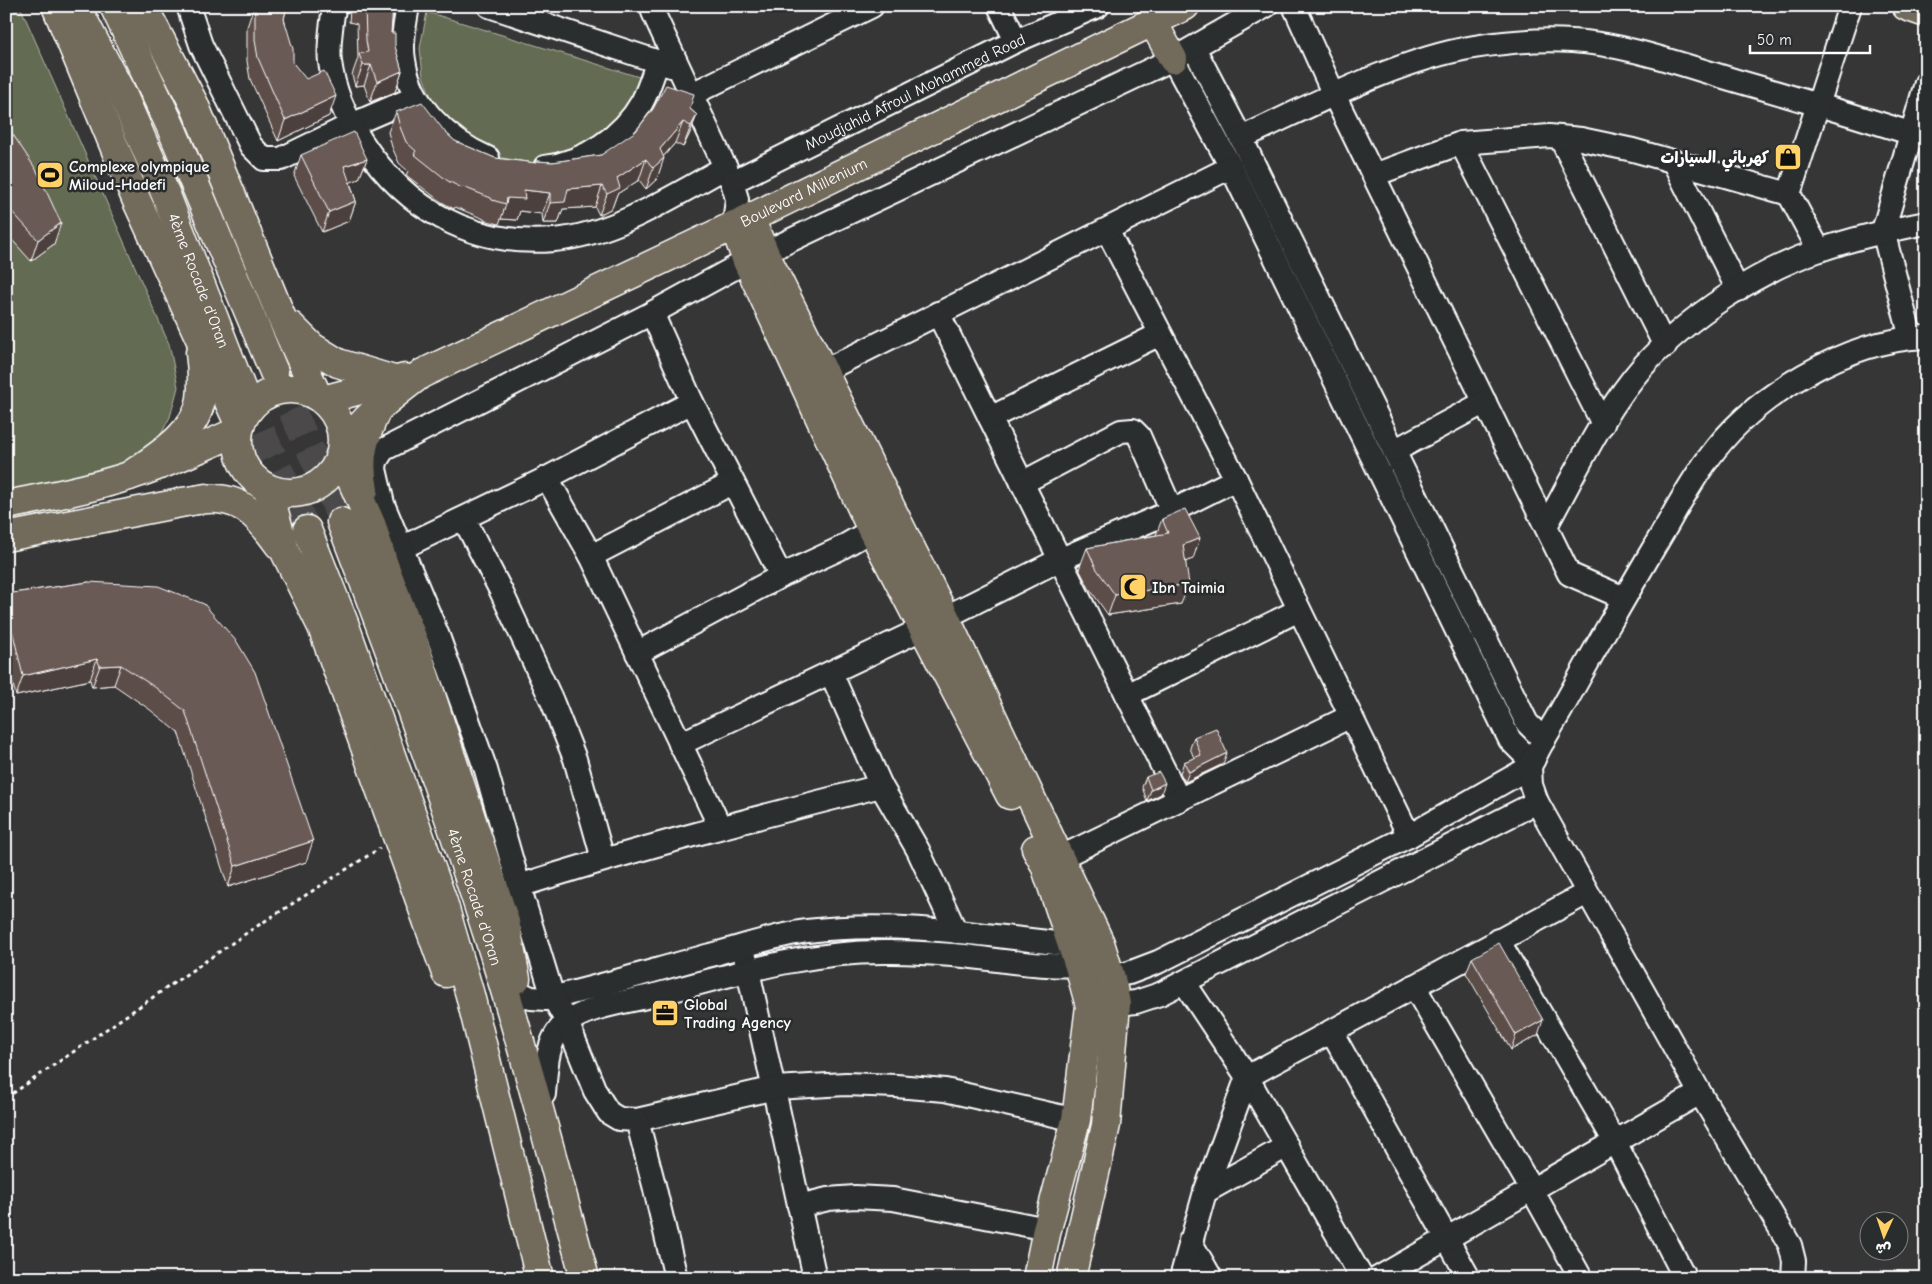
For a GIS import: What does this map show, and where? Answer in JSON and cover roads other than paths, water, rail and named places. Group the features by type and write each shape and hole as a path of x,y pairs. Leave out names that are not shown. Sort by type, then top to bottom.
{"main road":[{"path":"56,6 136,199 239,428"},
{"name":"4ème Rocade d'Oran","path":"76,6 124,98 166,196 243,393"},
{"name":"4ème Rocade d'Oran","path":"114,6 170,125 274,372"},
{"path":"143,6 194,104 281,316 320,398 332,410 339,421 343,434 342,451 372,526"},
{"name":"Boulevard Millenium","path":"421,374 736,198 1153,22 1185,6"},
{"path":"1906,6 1926,13"},
{"path":"1153,22 1184,54"},
{"path":"736,198 756,257 812,377 1052,862 1106,961 1088,980 1076,1120 1047,1229 1037,1278"},
{"path":"281,316 312,348 325,356 352,368 394,380"},
{"path":"129,476 163,452 190,426 197,414 201,400 202,380 200,341"},
{"path":"421,374 379,405 358,426 342,451 333,472 320,485 312,489 286,494 266,488 251,476 242,463 238,447 239,428 247,412 258,400 272,392 287,389 303,390 320,398 421,374"},
{"path":"812,377 872,530 934,622"},
{"path":"379,405 366,433 361,451 361,473 372,526 384,566 413,640 506,922 518,992 544,1094 549,1122 549,1147"},
{"path":"6,505 70,492 129,476 185,455 239,428"},
{"path":"6,537 182,502 266,488"},
{"path":"266,488 285,552 322,627 448,979 494,1096"},
{"path":"182,502 217,499 232,501 261,521 285,552"},
{"name":"4ème Rocade d'Oran","path":"341,522 402,682 493,952 585,1278"},
{"name":"4ème Rocade d'Oran","path":"307,530 344,623 443,902 470,995 540,1278"},
{"path":"1052,862 1088,980 1106,1125 1071,1278"}],"street":[{"path":"188,6 202,44 251,146 264,159 281,159 351,125 416,97"},
{"name":"Moudjahid Afroul Mohammed Road","path":"335,6 330,61 334,84 351,125 385,174 414,200 458,226 489,237 525,241 555,240 605,227 644,212 736,198 1016,41 1098,6"},
{"path":"408,6 404,24 404,60 411,88 416,97 439,126 470,151 502,165 533,169 558,166 584,156 609,141 625,125 642,101 658,62"},
{"path":"692,94 872,6"},
{"path":"999,6 1016,41"},
{"path":"1076,1120 945,1090 846,1084 775,1088 637,1120 619,1119 609,1113 595,1091 567,1022 553,997 486,770 438,636 383,504 376,477 376,461 382,450 652,313 756,257 1184,54 1266,6"},
{"path":"1294,6 1334,95 1570,574 1624,598"},
{"path":"1789,194 1850,6"},
{"path":"491,7 680,68"},
{"path":"658,8 680,68 736,198"},
{"path":"1242,138 1334,95 1414,63 1473,47 1529,42 1573,41 1627,49 1918,136"},
{"path":"1184,54 1242,138 1527,723 1536,755"},
{"path":"1184,54 1231,166 1510,740 1524,754 1536,755"},
{"path":"1793,1278 1794,1261 1790,1245 1700,1093 1587,893 1537,802 1530,785 1536,755 1624,598 1708,458 1735,427 1772,397 1797,380 1828,363 1865,349 1918,337 1884,231 1918,136 1926,84"},
{"path":"1374,175 1461,143 1549,136 1581,139 1673,161 1789,194 1819,250"},
{"path":"1560,137 1665,346"},
{"path":"1461,143 1603,424"},
{"path":"1673,161 1738,290"},
{"path":"812,377 1231,166"},
{"path":"1546,526 1603,424 1644,365 1701,315 1760,276 1819,250 1884,231 1926,223"},
{"path":"1107,230 1236,479 1409,836"},
{"path":"652,313 692,402 781,576"},
{"path":"938,313 1179,800"},
{"path":"990,418 1160,334"},
{"path":"401,548 547,478 692,402"},
{"path":"1394,451 1485,402"},
{"path":"1358,430 1379,420"},
{"path":"1022,482 1121,431 1133,430 1139,436 1172,511"},
{"path":"547,478 591,556 720,827"},
{"path":"680,744 831,673 1059,560 1172,511 1236,479"},
{"path":"591,556 732,483"},
{"path":"464,519 501,591 552,701 575,759 603,859"},
{"path":"637,653 781,576 839,549 872,530"},
{"path":"1127,695 1299,610"},
{"path":"831,673 881,786 918,850 956,932"},
{"path":"1052,862 1351,716"},
{"path":"1088,980 1106,961 1129,973 1158,962 1409,836 1536,755"},
{"path":"519,886 603,859 881,786"},
{"path":"544,1094 546,1072 552,1044 558,1032 567,1022 596,1010 748,971 817,956 890,952 963,956 1041,966 1147,999 1184,982 1537,802"},
{"path":"1181,1278 1205,1192 1247,1077 1587,893"},
{"path":"518,992 538,999 553,997 743,946 804,932 878,927 956,932 1088,980"},
{"path":"1498,940 1615,1142 1685,1278"},
{"path":"743,946 815,1278"},
{"path":"1184,982 1247,1077 1362,1278"},
{"path":"1414,986 1581,1278"},
{"path":"1331,1031 1469,1278"},
{"path":"1378,1278 1700,1093"},
{"path":"637,1120 676,1278"},
{"path":"1205,1192 1286,1146"},
{"path":"799,1206 828,1198 893,1199 1047,1229"},
{"path":"1190,1241 1211,1278"}],"tunnel":[{"path":"274,372 335,503 341,522"},
{"path":"243,393 307,530"}],"place":[{"name":"كهربائي السيارات","path":"1788,157"},
{"name":"Complexe olympique Miloud-Hadefi","path":"50,175"},
{"name":"Ibn Taimia","path":"1133,587"},
{"name":"Global Trading Agency","path":"665,1013"}]}
